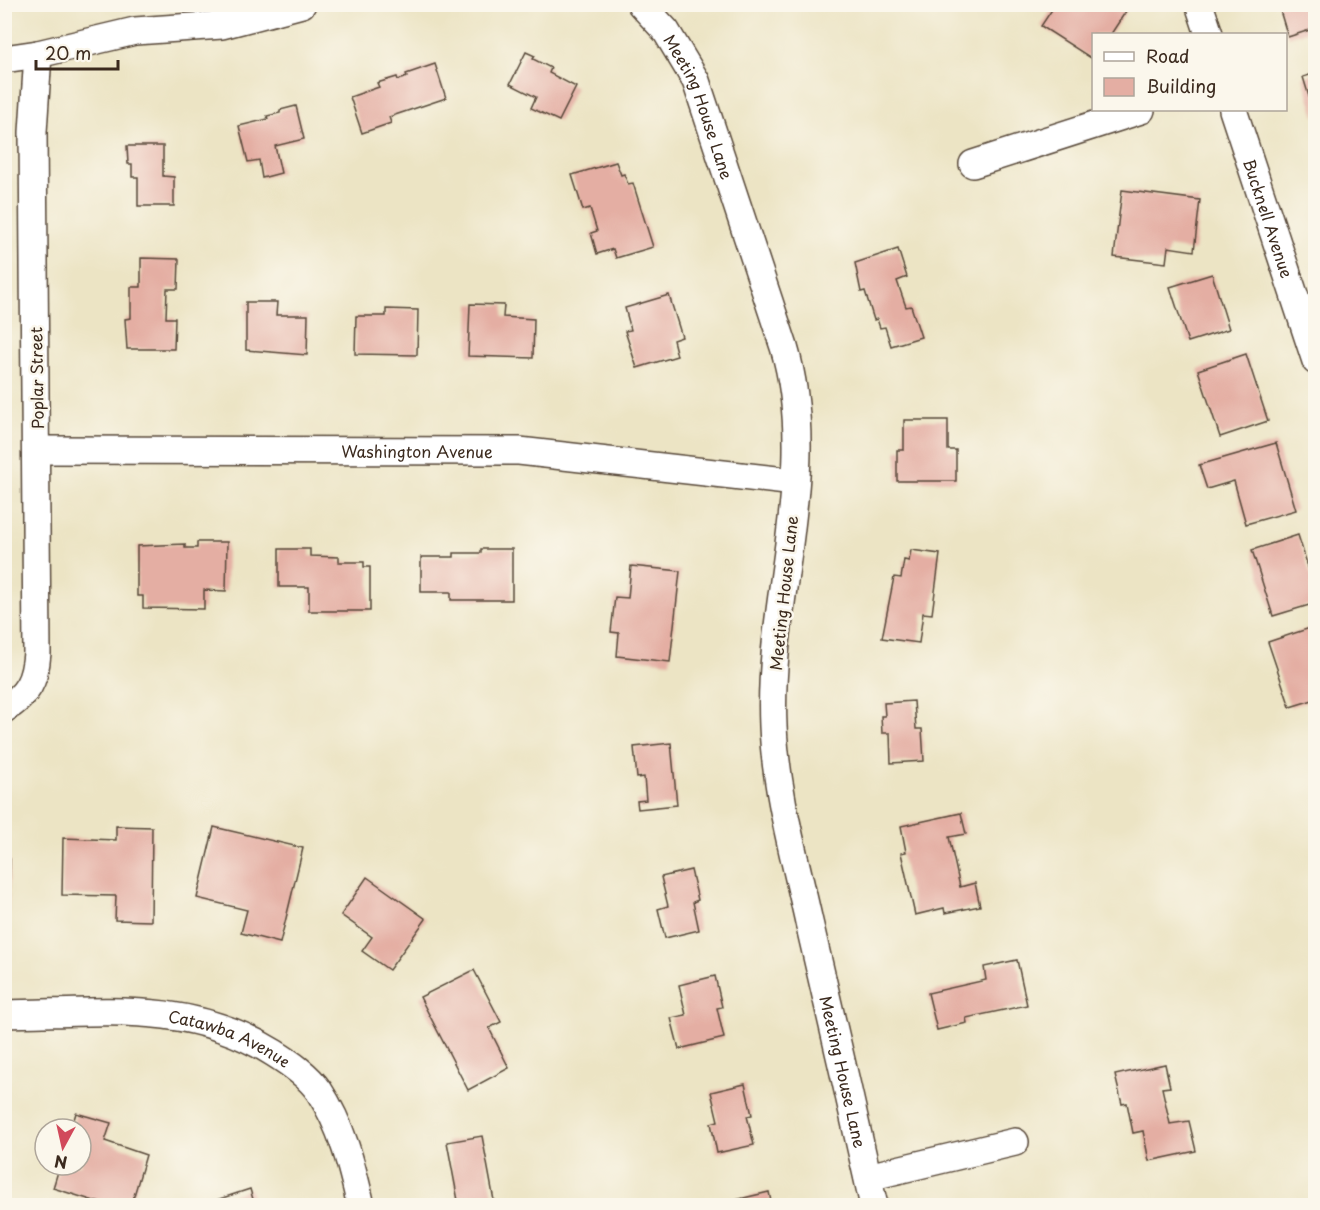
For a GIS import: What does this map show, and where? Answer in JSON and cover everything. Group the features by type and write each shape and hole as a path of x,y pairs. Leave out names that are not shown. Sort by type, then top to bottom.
{"street":[{"path":"4,58 38,54 135,31 222,25 302,4"},
{"name":"Meeting House Lane","path":"641,4 666,31 696,81 784,347 796,400 795,482 774,672 774,752 788,830 874,1206"},
{"path":"1199,4 1209,33"},
{"name":"Poplar Street","path":"13,704 31,686 37,653 33,132 38,54"},
{"path":"973,164 1138,111"},
{"name":"Bucknell Avenue","path":"1233,111 1316,361"},
{"name":"Washington Avenue","path":"37,450 509,450 795,482"},
{"name":"Catawba Avenue","path":"4,1014 157,1012 205,1021 246,1036 291,1064 318,1090 350,1156 361,1206"},
{"path":"868,1177 1016,1142"}],"building":[{"path":"1278,4 1316,4 1316,28 1288,37"},
{"path":"1055,5 1130,5 1112,33 1092,33 1092,59 1041,26"},
{"path":"526,52 535,56 533,59 551,68 549,73 576,87 559,121 531,108 536,97 510,84"},
{"path":"435,64 446,98 389,117 391,123 362,133 350,97 379,87 377,83 397,77 398,80 407,77 406,74"},
{"path":"1316,73 1316,116 1315,116 1303,77"},
{"path":"296,106 304,139 275,146 281,173 262,178 259,160 248,162 239,126 268,119 267,116"},
{"path":"127,146 163,146 163,176 174,177 174,206 138,206 138,177 132,177 132,164 128,164"},
{"path":"616,162 621,175 624,174 628,184 633,183 653,247 616,258 613,249 597,254 591,233 597,231 590,208 583,210 572,175"},
{"path":"1122,190 1200,200 1194,251 1168,247 1166,263 1114,257"},
{"path":"898,249 907,277 897,281 906,307 911,306 921,337 891,346 885,327 880,328 877,319 874,320 865,291 861,292 855,263"},
{"path":"141,258 179,259 178,289 167,289 166,318 175,318 174,349 127,349 125,319 131,318 131,287 141,287"},
{"path":"1212,274 1229,329 1188,342 1170,287"},
{"path":"669,295 682,337 673,340 677,356 637,368 625,331 631,330 625,308"},
{"path":"246,302 277,302 276,315 308,315 307,355 246,350"},
{"path":"470,304 504,305 503,317 534,319 533,358 468,356"},
{"path":"386,309 418,310 417,355 355,354 356,316 386,316"},
{"path":"1246,354 1268,421 1220,437 1198,370"},
{"path":"904,420 948,420 948,450 956,450 956,481 897,481 897,450 904,450"},
{"path":"1276,443 1296,510 1246,524 1234,481 1207,489 1199,465"},
{"path":"1298,535 1316,592 1316,603 1273,616 1252,550"},
{"path":"197,542 227,542 226,591 204,590 204,609 143,608 143,596 137,596 137,546 185,544 185,548 197,548"},
{"path":"279,549 310,549 310,556 339,557 339,562 364,562 364,567 370,567 370,611 309,611 309,587 279,587"},
{"path":"481,549 512,549 512,600 451,600 451,592 421,592 421,557 454,557 454,553 481,553"},
{"path":"911,550 940,554 932,614 923,613 919,643 882,638 894,577 901,578 904,560 909,561"},
{"path":"631,566 680,571 670,662 617,656 619,633 611,632 615,597 628,598"},
{"path":"1316,626 1316,699 1290,707 1268,642"},
{"path":"914,701 916,729 922,729 924,761 891,763 890,733 882,733 881,716 885,716 884,703"},
{"path":"671,743 677,805 638,809 637,801 646,800 644,777 637,778 634,747"},
{"path":"961,813 966,834 949,837 960,887 975,883 980,906 945,913 944,908 915,915 901,853 906,852 901,826"},
{"path":"116,826 152,827 151,921 115,920 116,896 62,895 63,838 116,840"},
{"path":"214,827 303,848 280,943 241,933 247,910 197,898"},
{"path":"4,859 10,859 8,915 4,915"},
{"path":"691,870 698,900 693,902 699,930 665,938 658,909 668,906 661,877"},
{"path":"367,877 426,919 389,970 362,951 372,937 341,915"},
{"path":"1017,960 1027,1005 966,1018 967,1023 937,1030 928,993 986,980 984,967"},
{"path":"474,970 501,1022 489,1028 509,1068 468,1090 420,997"},
{"path":"715,976 722,1007 717,1008 724,1038 679,1049 671,1018 686,1015 679,985"},
{"path":"1165,1064 1170,1087 1162,1088 1170,1124 1189,1121 1196,1151 1149,1161 1143,1131 1133,1133 1127,1103 1122,1104 1115,1075"},
{"path":"745,1084 752,1115 747,1116 754,1145 717,1153 711,1123 718,1121 711,1092"},
{"path":"76,1113 90,1117 75,1117"},
{"path":"93,1118 111,1123 105,1141 146,1155 131,1206 110,1206 53,1188 56,1177 93,1177"},
{"path":"482,1136 495,1206 459,1206 447,1142"},
{"path":"250,1189 255,1206 201,1206 201,1205"},
{"path":"769,1192 772,1206 714,1206 714,1205"}]}
